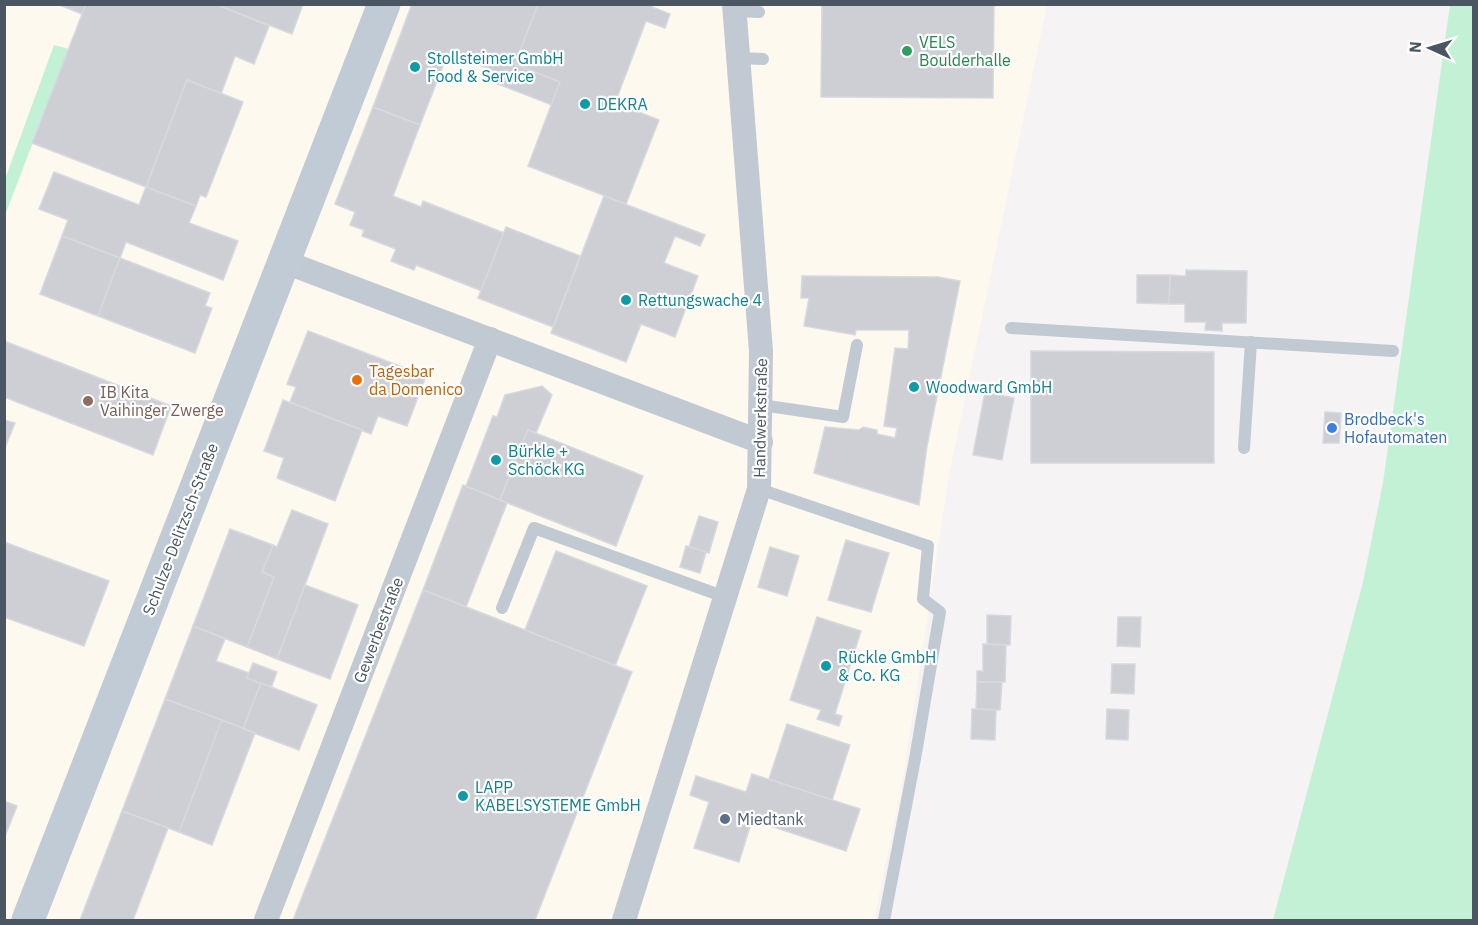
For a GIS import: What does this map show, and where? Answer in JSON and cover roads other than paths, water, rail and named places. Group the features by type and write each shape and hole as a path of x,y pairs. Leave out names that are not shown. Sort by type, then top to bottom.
{"street":[{"name":"Schulze-Delitzsch-Straße","path":"28,921 384,4"},
{"name":"Handwerkstraße","path":"624,921 759,489 761,351 751,58 743,9"},
{"path":"285,262 761,442"},
{"name":"Gewerbestraße","path":"266,921 489,339"}],"lane":[{"path":"1011,328 1393,351"},
{"path":"1244,448 1251,342"},
{"path":"761,405 843,417 857,345"},
{"path":"759,489 928,546 923,599 939,612 915,759 884,921"},
{"path":"502,608 534,528 725,597"}],"place":[{"name":"VELS Boulderhalle","path":"907,51"},
{"name":"Stollsteimer GmbH Food & Service","path":"415,67"},
{"name":"DEKRA","path":"585,104"},
{"name":"Rettungswache 4","path":"626,300"},
{"name":"Tagesbar da Domenico","path":"357,380"},
{"name":"Woodward GmbH","path":"914,387"},
{"name":"IB Kita Vaihinger Zwerge","path":"88,401"},
{"name":"Brodbeck's Hofautomaten","path":"1332,428"},
{"name":"Bürkle + Schöck KG","path":"496,460"},
{"name":"Rückle GmbH & Co. KG","path":"826,666"},
{"name":"LAPP KABELSYSTEME GmbH","path":"463,796"},
{"name":"Miedtank","path":"725,819"}]}
